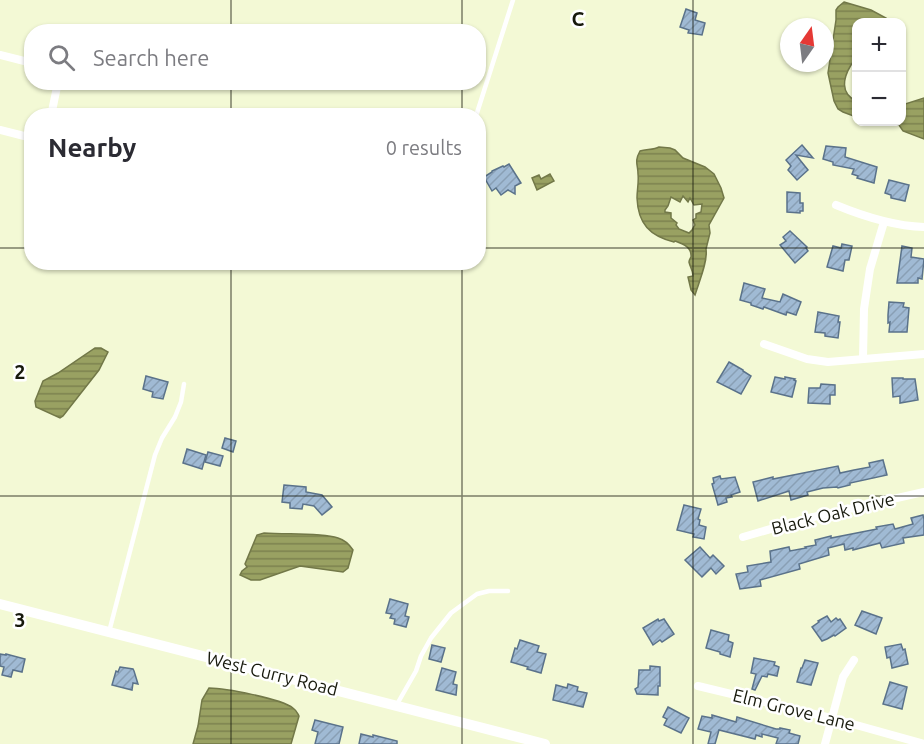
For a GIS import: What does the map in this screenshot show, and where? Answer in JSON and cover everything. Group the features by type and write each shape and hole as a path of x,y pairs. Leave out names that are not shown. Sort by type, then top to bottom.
{"street":[{"path":"0,55 24,61"},
{"path":"53,108 56,90"},
{"path":"0,130 24,136"},
{"path":"836,205 884,222 924,227"},
{"path":"863,358 865,299 870,269 884,222"},
{"path":"764,344 807,359 828,362 924,354"},
{"name":"Black Oak Drive","path":"742,537 809,518 924,492"},
{"name":"West Curry Road","path":"0,604 545,744"},
{"path":"825,744 843,677 854,660"},
{"name":"Elm Grove Lane","path":"698,686 831,718 924,744"}],"lane":[{"path":"486,85 513,0"},
{"path":"479,108 484,90"},
{"path":"109,632 155,455 181,402 184,384"},
{"path":"396,706 416,671 430,638 451,613 477,594 489,591 508,591"}],"shaded area":[{"path":"844,2 871,10 886,18 852,18 852,64 844,85 847,94 852,99 852,115 838,109 828,73 834,72 834,33 838,7"},
{"path":"924,98 924,139 903,131 900,126 906,126 906,104"},
{"path":"670,148 683,158 705,167 714,174 724,198 709,225 706,259 695,295 691,290 688,277 693,276 693,272 689,262 691,254 688,248 652,232 640,215 637,198 637,158 640,151","holes":["683,196 688,202 690,198 694,205 702,204 701,212 696,214 693,220 695,225 689,233 679,229 677,223 671,218 671,213 665,212 671,197 680,202"]},
{"path":"550,174 554,181 537,190 532,178 539,175 541,179"},
{"path":"95,348 108,352 99,370 63,416 60,418 36,407 35,401 43,381"},
{"path":"264,533 321,535 340,539 347,542 353,550 348,568 343,572 300,566 260,580 251,580 240,575 247,567 245,564 257,535"},
{"path":"209,688 253,695 293,708 299,716 291,744 193,744 202,700"}],"building":[{"path":"686,9 697,13 695,20 705,23 702,35 688,33 689,30 680,27"},
{"path":"802,145 813,158 796,155 808,170 797,180 788,170 791,166 786,160"},
{"path":"826,146 846,148 845,157 877,167 874,183 857,178 858,176 852,174 854,169 833,165 833,162 823,159"},
{"path":"509,164 521,183 515,186 515,194 508,190 501,195 496,188 492,191 486,180 486,176 492,171"},
{"path":"889,180 909,185 905,201 891,198 891,195 885,193"},
{"path":"787,192 800,193 803,211 800,213 787,212"},
{"path":"790,231 807,247 808,251 795,263 780,245 786,241 783,237"},
{"path":"842,244 852,246 849,260 845,260 843,271 827,267 833,246 841,248"},
{"path":"902,246 912,248 911,257 924,259 922,279 918,278 918,283 897,283"},
{"path":"744,283 765,289 762,298 780,302 783,294 801,302 796,315 787,312 786,315 764,307 763,309 740,300"},
{"path":"889,302 904,303 903,307 909,308 907,332 889,332"},
{"path":"818,312 839,316 838,338 815,332"},
{"path":"729,362 751,376 741,394 717,382"},
{"path":"146,376 168,382 163,399 152,397 153,392 143,389"},
{"path":"775,377 795,379 792,397 771,392"},
{"path":"892,378 915,379 918,400 900,403 900,396 893,397"},
{"path":"821,384 835,385 835,395 830,395 830,404 808,403 809,388 820,388"},
{"path":"225,438 236,441 233,452 222,448"},
{"path":"187,449 206,455 202,469 183,463"},
{"path":"208,452 223,456 220,466 205,462"},
{"path":"883,460 887,475 838,488 823,488 807,492 808,495 791,500 789,491 758,501 753,482 838,466 840,473 870,467 869,463"},
{"path":"720,476 721,479 735,477 740,492 726,498 727,502 718,505 712,484 714,483 713,478"},
{"path":"284,485 306,487 306,492 322,495 332,507 322,515 314,506 303,504 302,509 290,508 290,503 282,502"},
{"path":"684,505 701,509 698,519 700,520 699,525 706,527 704,539 677,530"},
{"path":"923,515 924,535 903,538 904,543 882,548 880,543 853,550 853,548 845,550 844,544 828,548 829,555 799,564 800,569 760,580 761,586 740,589 736,574 748,572 747,566 771,562 770,551 789,547 790,551 806,548 816,545 815,540 893,524 895,529 913,524 911,518"},
{"path":"700,547 710,558 713,555 724,566 716,574 711,568 702,577 685,560"},
{"path":"390,599 408,604 405,616 409,617 406,627 394,624 395,619 390,618 392,614 386,613"},
{"path":"862,611 882,618 876,634 855,625"},
{"path":"827,616 831,622 836,618 840,619 846,628 822,641 812,627"},
{"path":"658,619 659,621 664,619 674,634 653,645 643,628"},
{"path":"711,630 729,635 728,641 733,643 730,657 706,648"},
{"path":"520,640 539,646 537,652 546,654 541,673 511,662"},
{"path":"901,644 903,650 905,649 908,664 892,668 885,647"},
{"path":"432,645 445,648 441,662 429,659"},
{"path":"0,654 25,659 22,672 13,670 11,677 2,675 4,667 0,666"},
{"path":"754,658 775,662 774,665 779,667 777,676 768,674 767,677 762,676 755,690 752,689 756,674 751,673"},
{"path":"805,660 818,663 811,685 797,682"},
{"path":"650,666 660,667 658,695 637,694 635,689 638,687 639,670 650,670"},
{"path":"120,667 133,669 138,684 133,683 132,690 112,685 116,671 118,672"},
{"path":"442,668 456,672 453,684 457,685 456,695 436,690"},
{"path":"890,682 907,687 902,709 883,704"},
{"path":"568,684 578,687 577,691 587,693 583,707 553,700 556,685 567,688"},
{"path":"668,707 689,718 681,733 664,725 667,719 663,717"},
{"path":"712,715 736,722 737,717 776,729 790,730 789,733 800,736 798,744 776,744 778,738 762,734 762,737 756,735 755,739 719,730 715,744 708,744 711,732 698,729 702,716 712,718"},
{"path":"315,720 343,727 339,744 315,744 318,732 312,730"},
{"path":"361,734 397,741 397,744 359,744"}]}
